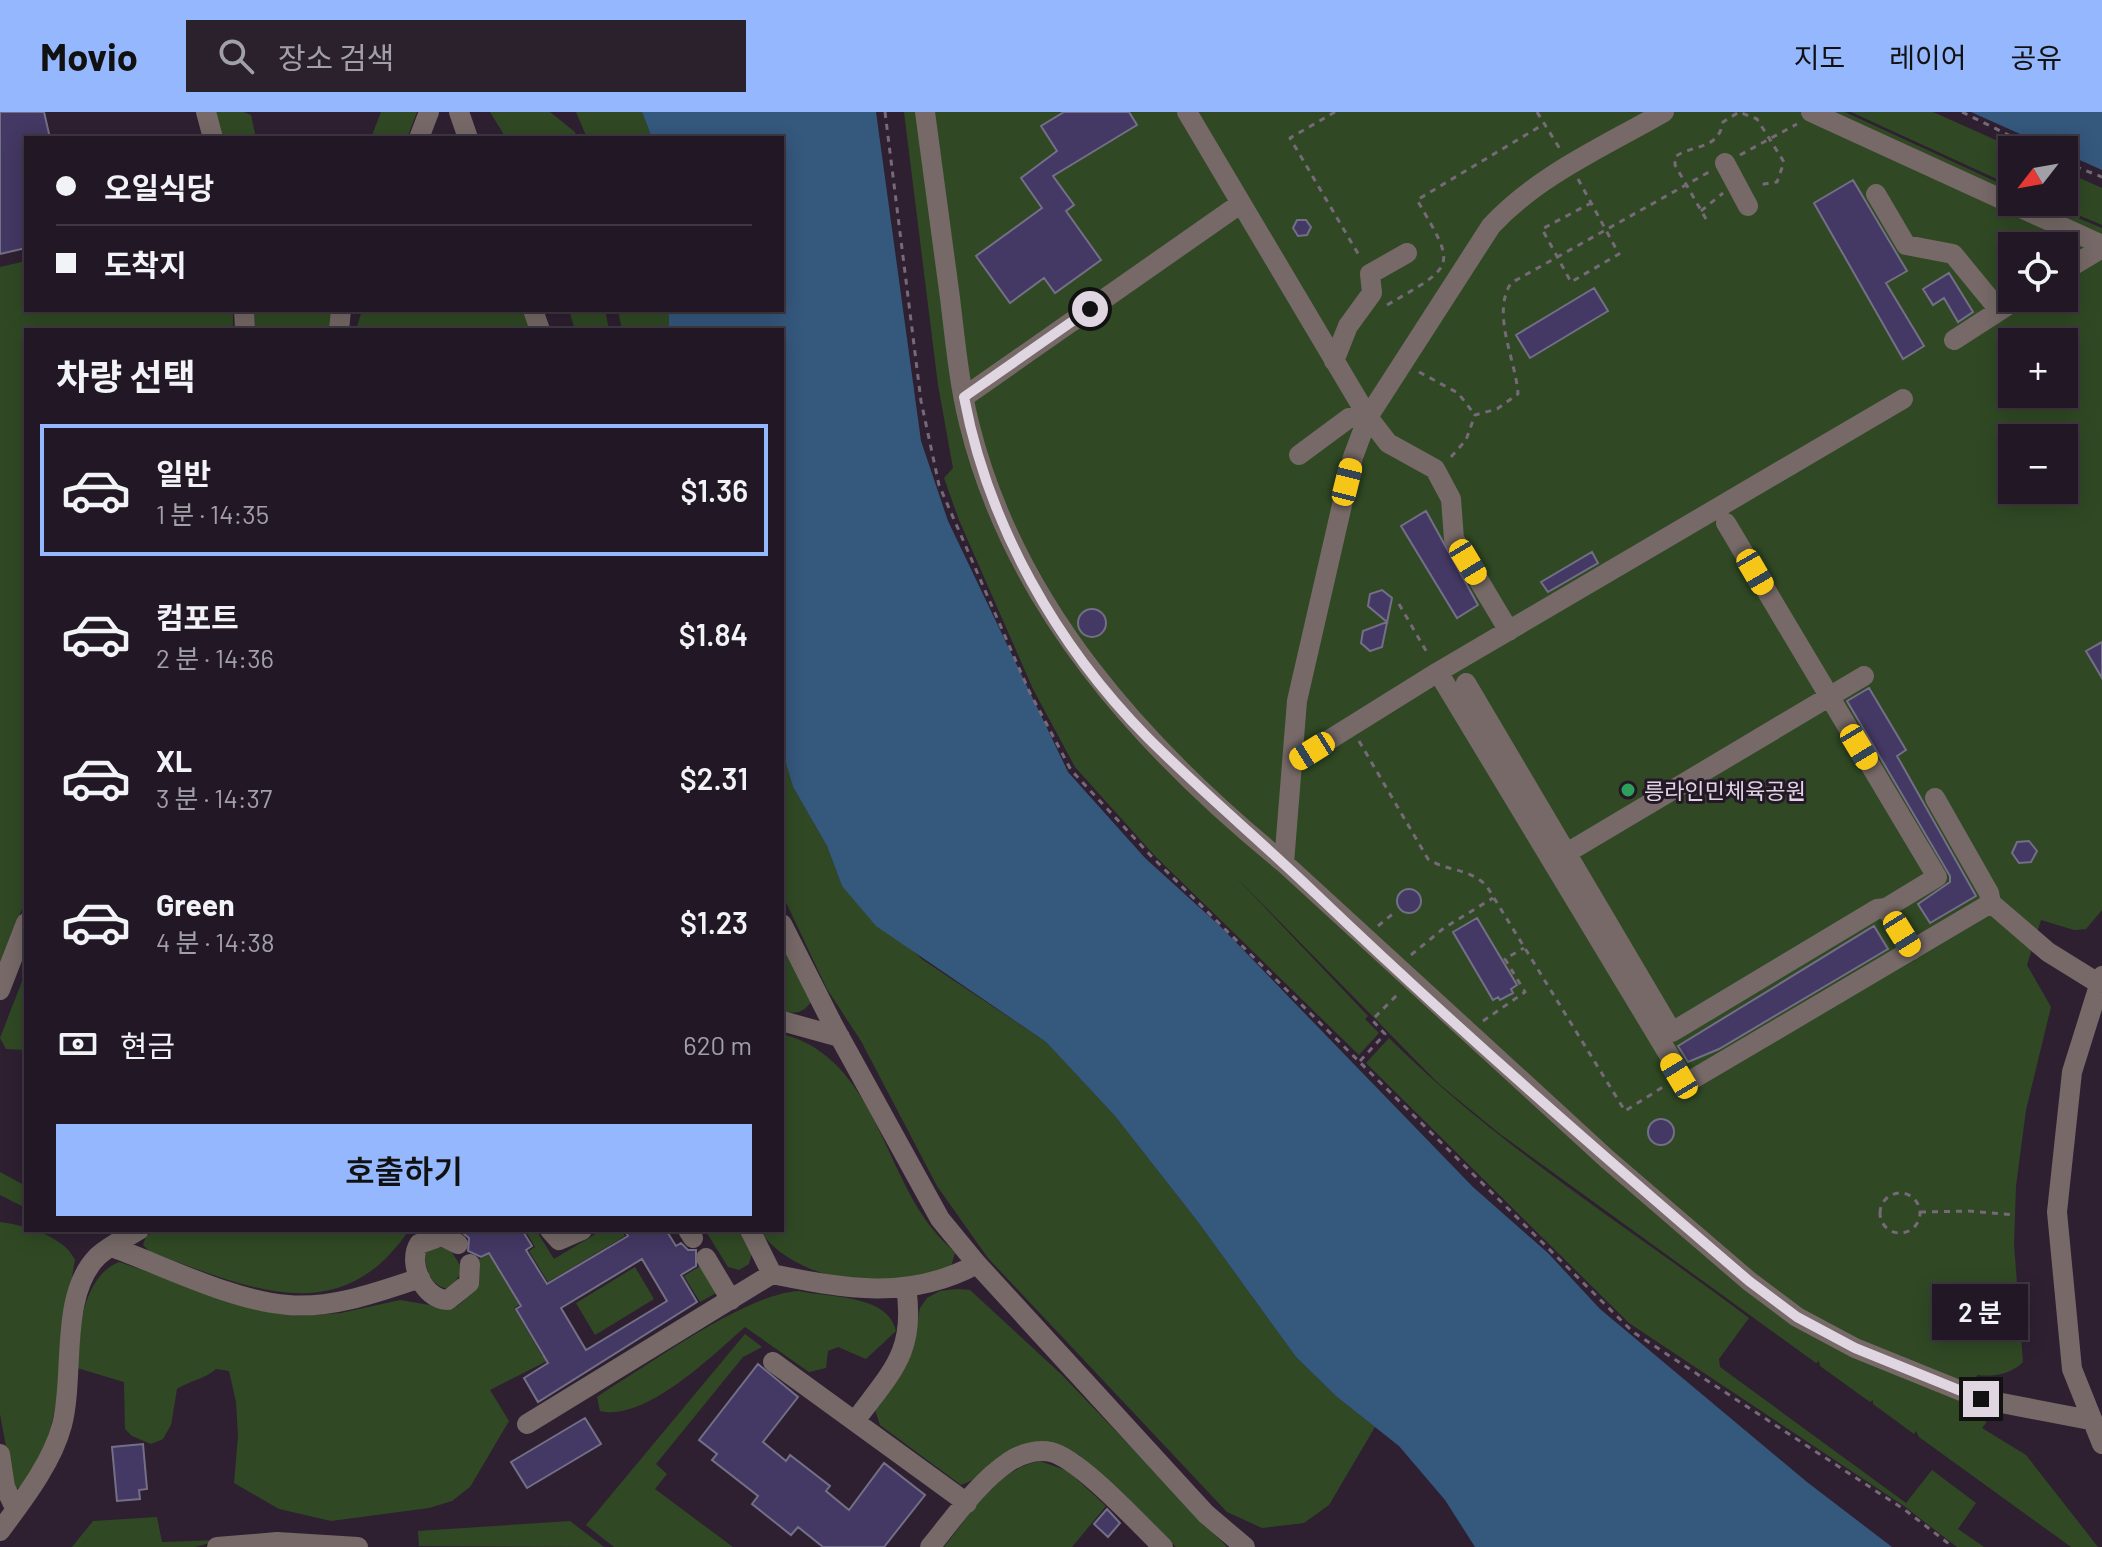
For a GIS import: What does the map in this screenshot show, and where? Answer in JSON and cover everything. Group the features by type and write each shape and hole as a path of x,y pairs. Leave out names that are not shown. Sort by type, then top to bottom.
{"street":[{"path":"206,112 212,136"},
{"path":"420,136 429,112"},
{"path":"459,112 467,136"},
{"path":"925,112 964,397 987,480 1020,559 1051,617 1146,736 1469,1035 1678,1220 1797,1317 1855,1348 1981,1399 2090,1420"},
{"path":"1187,112 1368,417 1388,443 1435,469 1451,499 1454,539 1509,631"},
{"path":"1812,112 2102,247"},
{"path":"1284,863 1297,701 1322,581 1353,457 1368,417 1491,226 1510,206 1570,165 1657,113"},
{"path":"1725,163 1748,206"},
{"path":"1876,194 1906,245 1953,254 1998,309"},
{"path":"964,397 1240,204"},
{"path":"2078,262 2102,247"},
{"path":"1334,361 1348,326 1372,293 1370,274 1407,253"},
{"path":"1954,340 1998,311"},
{"path":"1292,763 1438,672 1903,399"},
{"path":"1299,455 1349,418 1368,417"},
{"path":"1466,683 1672,1032 1877,909 1886,908 1937,877 1726,523"},
{"path":"1438,672 1679,1076 1693,1079 1991,903"},
{"path":"1565,854 1827,695 1864,676"},
{"path":"1935,798 1989,893 1991,903 2041,947 2100,980 2072,1072 2057,1212 2072,1369 2102,1444"},
{"path":"1886,908 1912,950"},
{"path":"0,990 24,928"},
{"path":"784,928 940,1219 977,1264 1206,1514 1245,1547"},
{"path":"784,1022 840,1037"},
{"path":"0,1531 54,1446 63,1423 75,1303 84,1275 98,1255 136,1232"},
{"path":"552,1232 559,1240 577,1232"},
{"path":"751,1232 772,1274"},
{"path":"458,1244 442,1236 419,1237 414,1255 420,1278 432,1294 448,1300 469,1283 470,1264"},
{"path":"112,1247 225,1289 288,1305 349,1299 420,1278"},
{"path":"706,1258 731,1300"},
{"path":"527,1424 772,1274 847,1290 906,1287 952,1277 977,1264"},
{"path":"855,1421 898,1362 909,1339 911,1317 906,1287"},
{"path":"773,1362 967,1503"},
{"path":"930,1547 967,1503 1009,1461 1037,1451 1052,1452 1075,1465 1163,1547"},
{"path":"0,1454 5,1487 15,1508"},
{"path":"217,1547 277,1542 358,1547"}],"path":[{"path":"885,112 928,444 953,520 1036,704 1062,755 1084,786 1633,1332 1905,1510 1953,1547"},
{"path":"1475,415 1497,409 1518,394 1503,312 1504,294 1520,274 1812,112"},
{"path":"1962,112 2011,136"},
{"path":"1332,113 1290,138 1370,274"},
{"path":"1417,200 1544,124"},
{"path":"2078,168 2102,177"},
{"path":"1591,203 1542,229 1571,282 1619,254 1605,229"},
{"path":"1403,364 1458,393 1475,415"},
{"path":"1435,469 1466,440 1475,415"},
{"path":"1399,604 1438,672"},
{"path":"1351,727 1428,859 1439,866 1464,869 1477,877 1494,898 1625,1111 1679,1076"},
{"path":"1360,1061 1385,1034 1372,1020 1404,976 1444,928 1494,898"},
{"path":"1469,1035 1525,992 1505,959 1524,948"},
{"path":"1902,1193 1915,1199 1920,1212 1916,1226 1897,1233 1884,1227 1879,1214 1883,1200 1902,1193"},
{"path":"1920,1212 1969,1211 2015,1215"}],"green space":[{"path":"212,112 244,112 251,115 256,136 218,136"},
{"path":"381,112 417,112 408,136 372,136"},
{"path":"490,112 550,112 575,132 576,136 505,136"},
{"path":"576,112 642,112 651,136 586,136"},
{"name":"릉라인민체육공원","path":"904,112 1845,112 1998,183 1998,216 2073,216 2102,228 2102,910 2086,929 2074,930 2041,920 2027,965 2051,1007 2026,1110 2016,1186 2014,1244 2023,1362 2008,1372 1978,1375 1974,1379 1986,1423 1982,1428 2026,1455 2098,1547 2071,1547 1919,1437 1916,1431 1914,1434 1873,1404 1873,1400 1870,1402 1820,1366 1819,1361 1816,1363 1500,1134 1439,1084 1231,872 1368,1016 1365,1019 1379,1033 1359,1055 1154,855 1075,767 1033,689 959,520 944,478 953,468 938,385"},
{"path":"1851,112 1933,112 1998,141 1998,180"},
{"path":"2078,177 2102,188 2102,225 2078,215"},
{"path":"24,261 24,312 233,312 233,328 24,328 24,903 0,967 0,267"},
{"path":"254,312 336,312 334,328 255,328"},
{"path":"361,312 524,312 529,328 357,328"},
{"path":"570,312 605,312 609,328 574,328"},
{"path":"618,312 669,312 669,328 622,328"},
{"path":"784,757 793,787 827,846 842,886 923,960 1046,1042 1115,1116 1198,1222 1296,1357 1337,1397 1375,1427 1329,1505 1304,1523 1262,1528 1227,1512 988,1258 937,1186 861,1041 827,989 784,898"},
{"path":"784,944 811,1002 804,1009 784,1011"},
{"path":"24,976 24,1050 6,1049 0,1038"},
{"path":"784,1035 810,1045 834,1062 852,1084 923,1216 955,1253 950,1270 926,1277 873,1282 821,1273 797,1263 761,1232 784,1232"},
{"path":"1389,1038 1430,1077 1518,1150 1749,1318 1719,1359 1720,1367 1906,1503 1932,1470 1976,1503 1958,1529 1984,1547 1957,1547 1904,1506 1629,1323 1366,1063"},
{"path":"0,1172 24,1185 24,1207 0,1195"},
{"path":"0,1222 24,1227 24,1232 38,1232 53,1238 75,1260 52,1422 43,1453 30,1477 14,1490 0,1414"},
{"path":"154,1232 407,1232 382,1262 352,1282 321,1292 289,1293 221,1278 150,1252 143,1245 146,1236"},
{"path":"526,1232 537,1232 554,1259 599,1232 622,1232 625,1236 548,1282 529,1251 535,1247"},
{"path":"706,1232 740,1232 752,1253 749,1264 739,1270 728,1267"},
{"path":"448,1246 463,1270 450,1289 433,1281 425,1258 425,1251"},
{"path":"489,1254 519,1305 514,1308 542,1356 548,1354 551,1359 490,1390 509,1421 470,1487 452,1501 429,1508 331,1521 279,1509 234,1483 238,1436 236,1402 229,1371 216,1369 177,1389 171,1425 163,1439 151,1444 132,1436 125,1429 124,1382 77,1368 84,1308 97,1280 119,1262 250,1307 298,1316 341,1313 400,1300 453,1309 468,1295 476,1261"},
{"path":"702,1265 718,1292 700,1302 684,1276"},
{"path":"635,1267 654,1299 595,1335 576,1303"},
{"path":"970,1290 1062,1375 1227,1547 1176,1547 1079,1455 1057,1444 961,1485 880,1425 875,1410 914,1340 920,1308 927,1298 940,1291"},
{"path":"799,1291 870,1304 891,1319 896,1331 866,1359 838,1347 828,1351 826,1368 809,1372 745,1327 697,1369 657,1397 618,1412 600,1411 597,1397 702,1330 754,1303"},
{"path":"745,1334 762,1347 743,1357 656,1464 667,1474 655,1489 733,1547 614,1547 586,1525"},
{"path":"1040,1461 1068,1471 1106,1506 1072,1547 944,1547 997,1483 1010,1473"},
{"path":"157,1517 162,1542 220,1540 195,1547 72,1547 93,1521"},
{"path":"570,1521 604,1547 419,1546 418,1531"}],"water":[{"path":"642,112 876,112 921,441 948,521 1068,772 1145,858 1221,927 1473,1187 1548,1253 1600,1309 1807,1482 1892,1547 1475,1547 1445,1500 1399,1446 1337,1397 1296,1357 1198,1222 1115,1116 1046,1042 876,926 842,886 827,846 793,787 784,757 784,328 669,328 669,312 784,312 784,136 651,136"},
{"path":"1971,112 2102,112 2102,170 2078,159 2078,136 2025,136"}],"building":[{"path":"0,112 44,112 50,136 24,136 24,248 0,254"},
{"path":"1064,112 1129,112 1137,125 1053,176 1074,205 1066,211 1101,260 1055,293 1044,278 1010,303 976,256 1042,208 1021,178 1057,151 1041,126"},
{"path":"1853,180 1907,271 1886,283 1924,346 1903,359 1814,203"},
{"path":"1297,220 1306,220 1311,227 1307,235 1298,236 1293,228"},
{"path":"1949,273 1973,312 1958,322 1944,298 1933,305 1923,289"},
{"path":"1594,288 1608,311 1530,358 1516,335"},
{"path":"1426,511 1478,605 1457,618 1401,526"},
{"path":"1592,552 1598,563 1548,592 1541,582"},
{"path":"1382,590 1392,598 1382,647 1370,651 1361,643 1363,631 1387,622 1368,606 1370,594"},
{"path":"1092,609 1102,613 1106,623 1102,633 1092,637 1082,633 1078,623 1082,613"},
{"path":"2102,642 2102,678 2086,651"},
{"path":"1869,688 1906,750 1897,756 1976,896 1930,923 1918,904 1950,882 1950,876 1847,701"},
{"path":"2029,841 2037,851 2031,862 2019,863 2012,853 2017,842"},
{"path":"1409,889 1420,896 1421,901 1414,912 1409,913 1398,906 1397,901 1404,890"},
{"path":"1477,918 1517,985 1511,989 1513,993 1500,1000 1498,997 1493,1000 1453,932"},
{"path":"1874,926 1888,949 1719,1049 1688,1062 1678,1046"},
{"path":"1661,1119 1670,1123 1674,1132 1670,1141 1661,1145 1652,1141 1648,1132 1652,1123"},
{"path":"462,1232 523,1232 532,1246 526,1250 547,1284 628,1236 625,1232 667,1232 676,1246 681,1243 688,1250 696,1250 696,1266 681,1275 697,1302 538,1402 524,1378 548,1363 516,1309 521,1306 489,1253 481,1257 468,1251 469,1238","holes":["642,1259 667,1301 586,1350 561,1308"]},
{"path":"758,1364 798,1397 763,1442 786,1461 790,1455 830,1486 826,1491 849,1510 884,1463 925,1495 884,1547 823,1547 798,1527 791,1535 752,1504 758,1496 712,1460 717,1454 699,1440"},
{"path":"585,1418 601,1444 527,1488 511,1462"},
{"path":"143,1444 147,1489 139,1490 140,1499 117,1501 112,1447"},
{"path":"1107,1509 1120,1523 1108,1537 1094,1524"}],"place":[{"name":"릉라인민체육공원","path":"1628,790"}],"route":[{"path":"1090,309 964,397 987,480 1020,559 1051,617 1098,680 1146,736 1362,938 1607,1159 1749,1281 1797,1317 1855,1348 1981,1399"}]}
